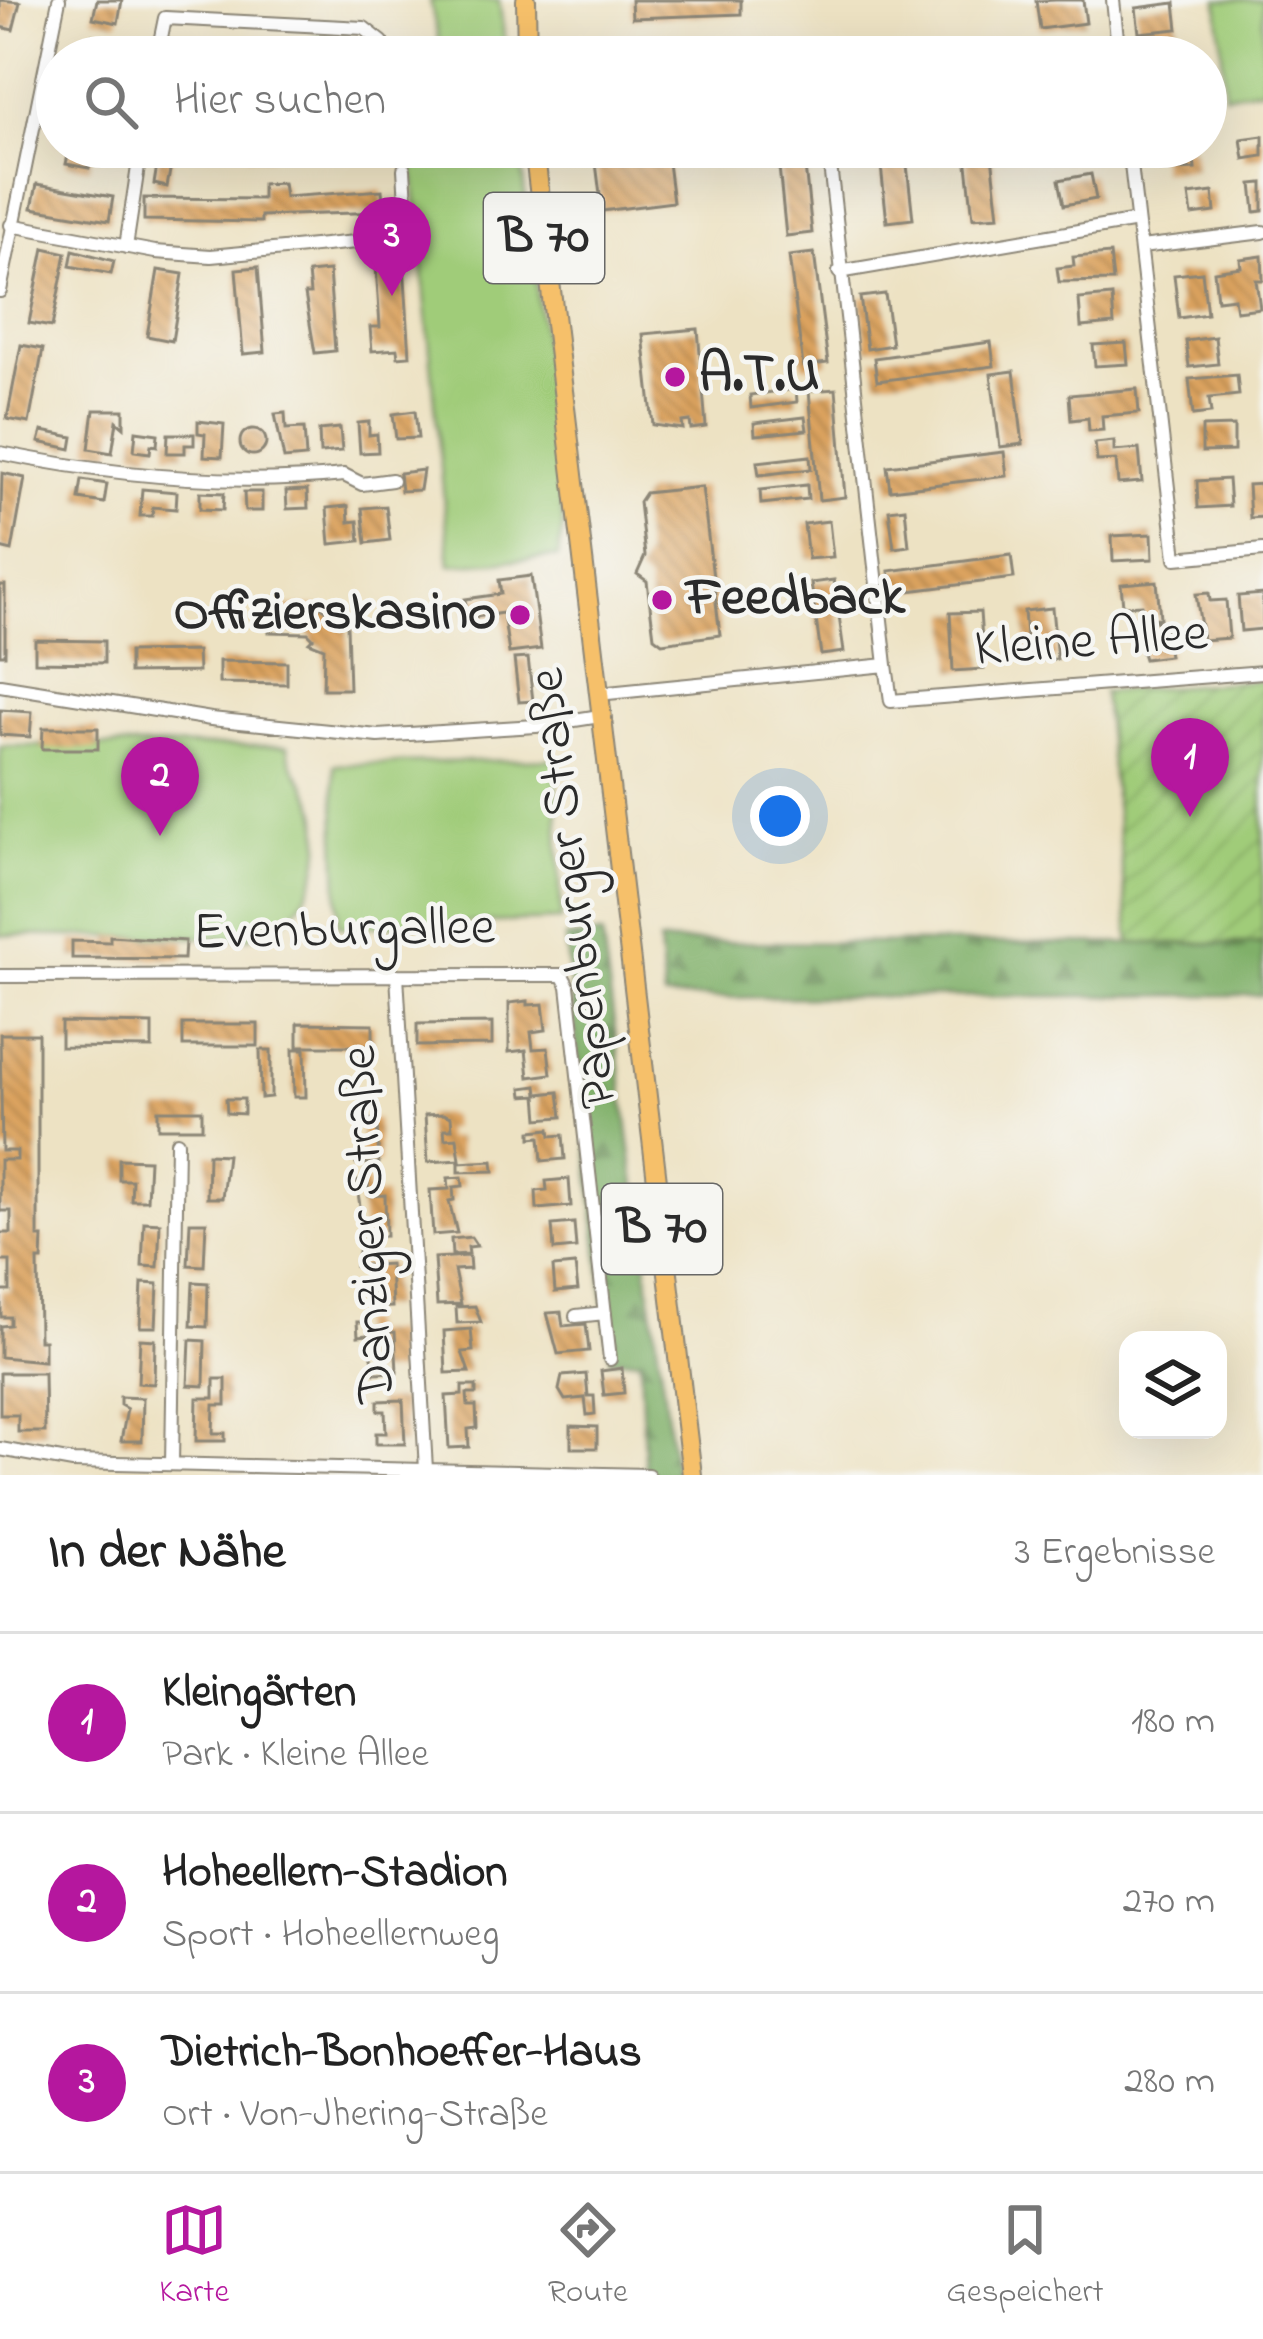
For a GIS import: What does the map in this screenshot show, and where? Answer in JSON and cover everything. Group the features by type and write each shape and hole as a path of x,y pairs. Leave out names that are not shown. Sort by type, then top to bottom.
{"main road":[{"path":"526,0 527,36"},
{"name":"Papenburger Straße","path":"536,168 692,1475"}],"street":[{"path":"51,36 59,0"},
{"path":"1113,0 1117,36"},
{"path":"161,36 164,18 182,16 364,28 374,36"},
{"path":"0,291 36,108"},
{"path":"126,247 138,168"},
{"path":"598,694 886,664 830,168"},
{"path":"1131,168 1176,558 1263,550"},
{"path":"11,225 126,247 211,256 408,237 404,169"},
{"path":"839,272 1137,221"},
{"path":"1142,247 1263,232"},
{"path":"0,453 72,468 185,479 344,475 362,484 392,480"},
{"name":"Kleine Allee","path":"886,664 891,701 1263,672"},
{"path":"0,685 211,718 378,736 536,726 600,716"},
{"name":"Evenburgallee","path":"0,976 548,971 566,980 610,1359"},
{"name":"Danziger Straße","path":"398,975 426,1468"},
{"path":"172,1464 176,1142"},
{"path":"576,1316 605,1313"},
{"path":"0,1449 73,1462 648,1475"}],"green space":[{"path":"430,0 499,0 504,36 438,36"},
{"path":"1218,0 1263,0 1263,88 1227,95 1227,36 1221,36"},
{"path":"413,168 522,168 556,448 563,525 558,557 450,565"},
{"path":"1263,680 1263,943 1130,943 1103,692"},
{"path":"0,746 288,746 312,797 319,827 317,870 310,889 284,920 245,938 0,935"},
{"path":"556,759 561,920 339,927 334,765"},
{"path":"602,935 675,1475 645,1475 640,1359 610,1359 565,938"},
{"path":"659,942 1263,944 1263,995 664,998"}],"building":[{"path":"0,0 20,2 13,30 0,27"},
{"path":"97,0 122,0 118,23 93,18"},
{"path":"631,0 741,0 741,14 632,18"},
{"path":"1083,0 1086,23 1040,29 1036,1"},
{"path":"1175,3 1178,29 1139,33 1136,8"},
{"path":"1263,136 1263,156 1244,159 1241,139"},
{"path":"157,168 170,168 167,187 154,184"},
{"path":"597,168 669,168 673,202 602,211"},
{"path":"779,168 805,168 812,233 786,236"},
{"path":"881,168 907,168 913,219 887,222"},
{"path":"967,168 993,168 999,216 973,218"},
{"path":"1091,174 1096,199 1064,205 1059,180"},
{"path":"283,183 285,197 382,190 384,212 261,216 261,222 144,220 144,198 262,199 262,184"},
{"path":"1263,183 1263,211 1255,212 1252,184"},
{"path":"37,184 113,197 109,221 32,208"},
{"path":"1213,192 1215,212 1192,215 1189,195"},
{"path":"44,248 66,253 52,327 29,323"},
{"path":"73,250 114,261 111,274 70,266"},
{"path":"814,253 828,363 803,366 789,256"},
{"path":"1110,254 1113,281 1059,282 1057,268 1074,266 1073,257"},
{"path":"1262,256 1263,280 1256,280 1260,308 1236,311 1234,298 1217,300 1214,271 1241,267 1240,259"},
{"path":"404,264 410,356 398,357 397,349 372,351 370,327 380,327 376,266"},
{"path":"258,267 265,352 243,354 236,269"},
{"path":"158,270 183,274 172,341 147,336"},
{"path":"329,271 335,351 315,353 305,294 310,294 308,273"},
{"path":"1202,272 1207,314 1179,318 1174,275"},
{"path":"885,294 892,345 867,349 860,297"},
{"path":"1112,296 1114,324 1081,327 1079,299"},
{"name":"A.T.U","path":"698,329 706,427 691,429 690,421 682,422 683,429 653,425 643,334"},
{"path":"1215,337 1218,364 1189,367 1186,341"},
{"path":"991,342 994,366 877,381 874,358"},
{"path":"1126,343 1128,364 1095,366 1093,345"},
{"path":"21,345 43,349 29,423 7,419"},
{"path":"1014,371 1023,444 1000,447 991,374"},
{"path":"1237,375 1239,395 1209,398 1211,413 1193,415 1189,379"},
{"path":"796,389 797,402 751,408 750,395"},
{"path":"836,389 845,497 819,500 809,391"},
{"path":"1137,389 1139,413 1102,416 1103,430 1089,431 1088,418 1071,420 1069,395"},
{"path":"94,410 124,410 124,427 117,421 112,453 89,449"},
{"path":"415,411 418,438 396,439 393,414"},
{"path":"285,413 286,429 304,428 306,457 284,459 275,414"},
{"path":"805,417 807,430 755,435 754,423"},
{"path":"198,421 224,424 222,457 204,456 205,434 198,433"},
{"path":"369,422 369,435 377,434 378,452 360,453 358,423"},
{"path":"1234,426 1234,451 1202,452 1202,427"},
{"path":"340,428 342,451 320,453 319,430"},
{"path":"253,429 266,442 253,455 240,442"},
{"path":"42,431 73,437 71,449 39,442"},
{"path":"136,431 158,434 157,446 151,445 150,453 134,451"},
{"path":"168,434 194,434 194,445 185,445 185,453 167,453"},
{"path":"1114,441 1114,451 1139,449 1142,482 1118,484 1116,460 1097,461 1095,443"},
{"path":"1004,452 1007,476 890,490 887,466"},
{"path":"810,456 811,469 759,475 757,462"},
{"path":"423,470 420,490 401,491 399,473"},
{"path":"2,473 25,478 12,551 0,548"},
{"path":"1228,479 1230,506 1198,508 1197,481"},
{"path":"82,480 107,484 104,503 79,499"},
{"path":"1263,484 1263,517 1250,518 1248,485"},
{"path":"807,485 808,499 761,504 760,490"},
{"path":"702,487 720,635 662,643 654,637 647,581 637,574 645,556 639,502 645,493"},
{"path":"142,489 177,492 176,509 153,507 152,516 140,516"},
{"path":"307,490 308,508 287,509 286,491"},
{"path":"200,492 224,493 223,510 200,509"},
{"path":"244,492 262,492 262,511 245,511"},
{"path":"348,506 349,522 358,521 360,541 330,544 327,508"},
{"path":"386,506 390,540 366,543 362,508"},
{"path":"905,508 909,546 894,548 889,510"},
{"path":"829,521 833,557 808,559 804,524"},
{"path":"1152,534 1153,559 1113,561 1112,536"},
{"path":"1011,555 1014,578 892,593 889,571"},
{"name":"Offizierskasino","path":"531,576 541,649 509,653 503,613 468,618 465,599 501,594 499,580"},
{"path":"834,580 844,652 821,655 811,583"},
{"path":"1157,581 1160,618 1144,619 1142,605 1123,606 1121,584"},
{"path":"0,585 5,585 5,655 0,655"},
{"path":"1209,593 1210,601 1226,600 1229,638 1203,640 1196,594"},
{"path":"1263,594 1263,629 1241,631 1238,596"},
{"path":"320,606 347,625 349,689 323,689 324,648 309,642 313,638 308,633 269,632 269,608"},
{"path":"1052,608 1057,659 1028,661 1024,611"},
{"path":"980,612 984,669 953,671 950,613"},
{"path":"1158,621 1159,630 1165,629 1169,656 1144,659 1133,624"},
{"path":"35,640 104,641 104,663 35,662"},
{"path":"197,651 198,672 129,673 129,652"},
{"path":"528,658 533,701 519,702 514,659"},
{"path":"219,661 287,662 287,684 219,683"},
{"path":"0,710 32,712 30,737 0,735"},
{"path":"43,728 98,728 98,749 42,749"},
{"path":"110,936 185,941 184,959 72,958 72,941 110,942"},
{"path":"528,1001 528,1005 543,1004 546,1030 531,1032 533,1049 548,1048 551,1074 529,1077 526,1050 509,1052 509,1003"},
{"path":"61,1022 152,1024 152,1048 61,1047"},
{"path":"298,1023 373,1024 373,1046 298,1046"},
{"path":"492,1023 492,1045 417,1046 417,1024"},
{"path":"183,1024 258,1024 258,1046 183,1046"},
{"path":"0,1034 38,1034 38,1237 43,1237 42,1260 38,1260 39,1340 44,1340 44,1361 0,1357 0,1326 10,1325 10,1317 1,1317 1,1291 10,1291 10,1261 0,1261 0,1233 11,1233 11,1211 0,1211 0,1160 17,1160 17,1151 2,1151"},
{"path":"293,1049 305,1049 306,1097 294,1097"},
{"path":"260,1050 271,1050 271,1097 261,1098"},
{"path":"537,1086 538,1094 559,1092 562,1117 539,1119 537,1095 523,1096 522,1088"},
{"path":"226,1099 244,1099 244,1114 227,1113"},
{"path":"158,1110 202,1110 202,1128 158,1128"},
{"path":"425,1115 451,1117 452,1129 444,1129 445,1139 457,1138 460,1160 428,1162"},
{"path":"377,1119 379,1163 356,1164 356,1155 362,1155 361,1120"},
{"path":"550,1129 551,1136 563,1135 565,1159 542,1161 540,1137 531,1138 531,1131"},
{"path":"208,1154 227,1155 222,1198 207,1198"},
{"path":"119,1159 149,1160 147,1200 131,1200 132,1180 119,1180"},
{"path":"493,1161 494,1171 459,1172 459,1163"},
{"path":"462,1177 463,1186 453,1187 454,1200 449,1201 457,1233 433,1235 430,1190 449,1189 448,1178"},
{"path":"569,1179 571,1206 537,1209 536,1191 547,1190 546,1181"},
{"path":"356,1181 368,1181 369,1196 385,1195 386,1236 365,1237"},
{"path":"144,1222 160,1223 158,1267 142,1266"},
{"path":"190,1222 206,1222 204,1266 188,1265"},
{"path":"574,1223 576,1248 554,1250 552,1225"},
{"path":"471,1237 477,1246 468,1247 469,1254 452,1255 451,1239"},
{"path":"359,1247 371,1247 373,1265 390,1264 392,1307 370,1308 373,1275 368,1275 367,1265 355,1266"},
{"path":"469,1256 470,1269 454,1270 461,1304 437,1305 434,1258"},
{"path":"575,1265 578,1290 555,1292 553,1267"},
{"path":"193,1282 208,1283 207,1327 191,1326"},
{"path":"142,1283 158,1284 156,1327 140,1327"},
{"path":"475,1306 481,1322 457,1323 456,1307"},
{"path":"561,1312 563,1326 586,1324 589,1351 558,1354 547,1313"},
{"path":"357,1322 367,1322 368,1333 395,1332 397,1372 375,1373 368,1335 358,1336"},
{"path":"471,1329 473,1351 462,1352 469,1372 446,1373 444,1331"},
{"path":"140,1339 155,1340 154,1384 138,1383"},
{"path":"190,1340 205,1341 204,1386 188,1385"},
{"path":"622,1368 624,1393 604,1395 601,1371"},
{"path":"0,1373 44,1373 45,1432 18,1432 18,1415 0,1415"},
{"path":"586,1374 595,1414 587,1415 585,1398 565,1400 559,1390 562,1376"},
{"path":"214,1379 226,1379 226,1405 214,1405 213,1433 225,1433 225,1441 196,1441 197,1398 214,1398"},
{"path":"462,1386 476,1386 476,1394 467,1394 468,1406 476,1406 477,1428 468,1429 469,1447 449,1448 446,1396 462,1395"},
{"path":"120,1397 143,1398 142,1441 121,1441 127,1409 120,1405"},
{"path":"403,1400 405,1444 376,1444 376,1433 386,1433 385,1411 378,1411 378,1401"},
{"path":"571,1426 597,1427 597,1448 571,1448"}],"place":[{"name":"Dietrich-Bonhoeffer-Haus","path":"392,296"},
{"name":"A.T.U","path":"675,377"},
{"name":"Feedback","path":"662,600"},
{"name":"Offizierskasino","path":"520,615"},
{"name":"Kleingärten","path":"1190,817"},
{"name":"Hoheellern-Stadion","path":"160,836"}]}
